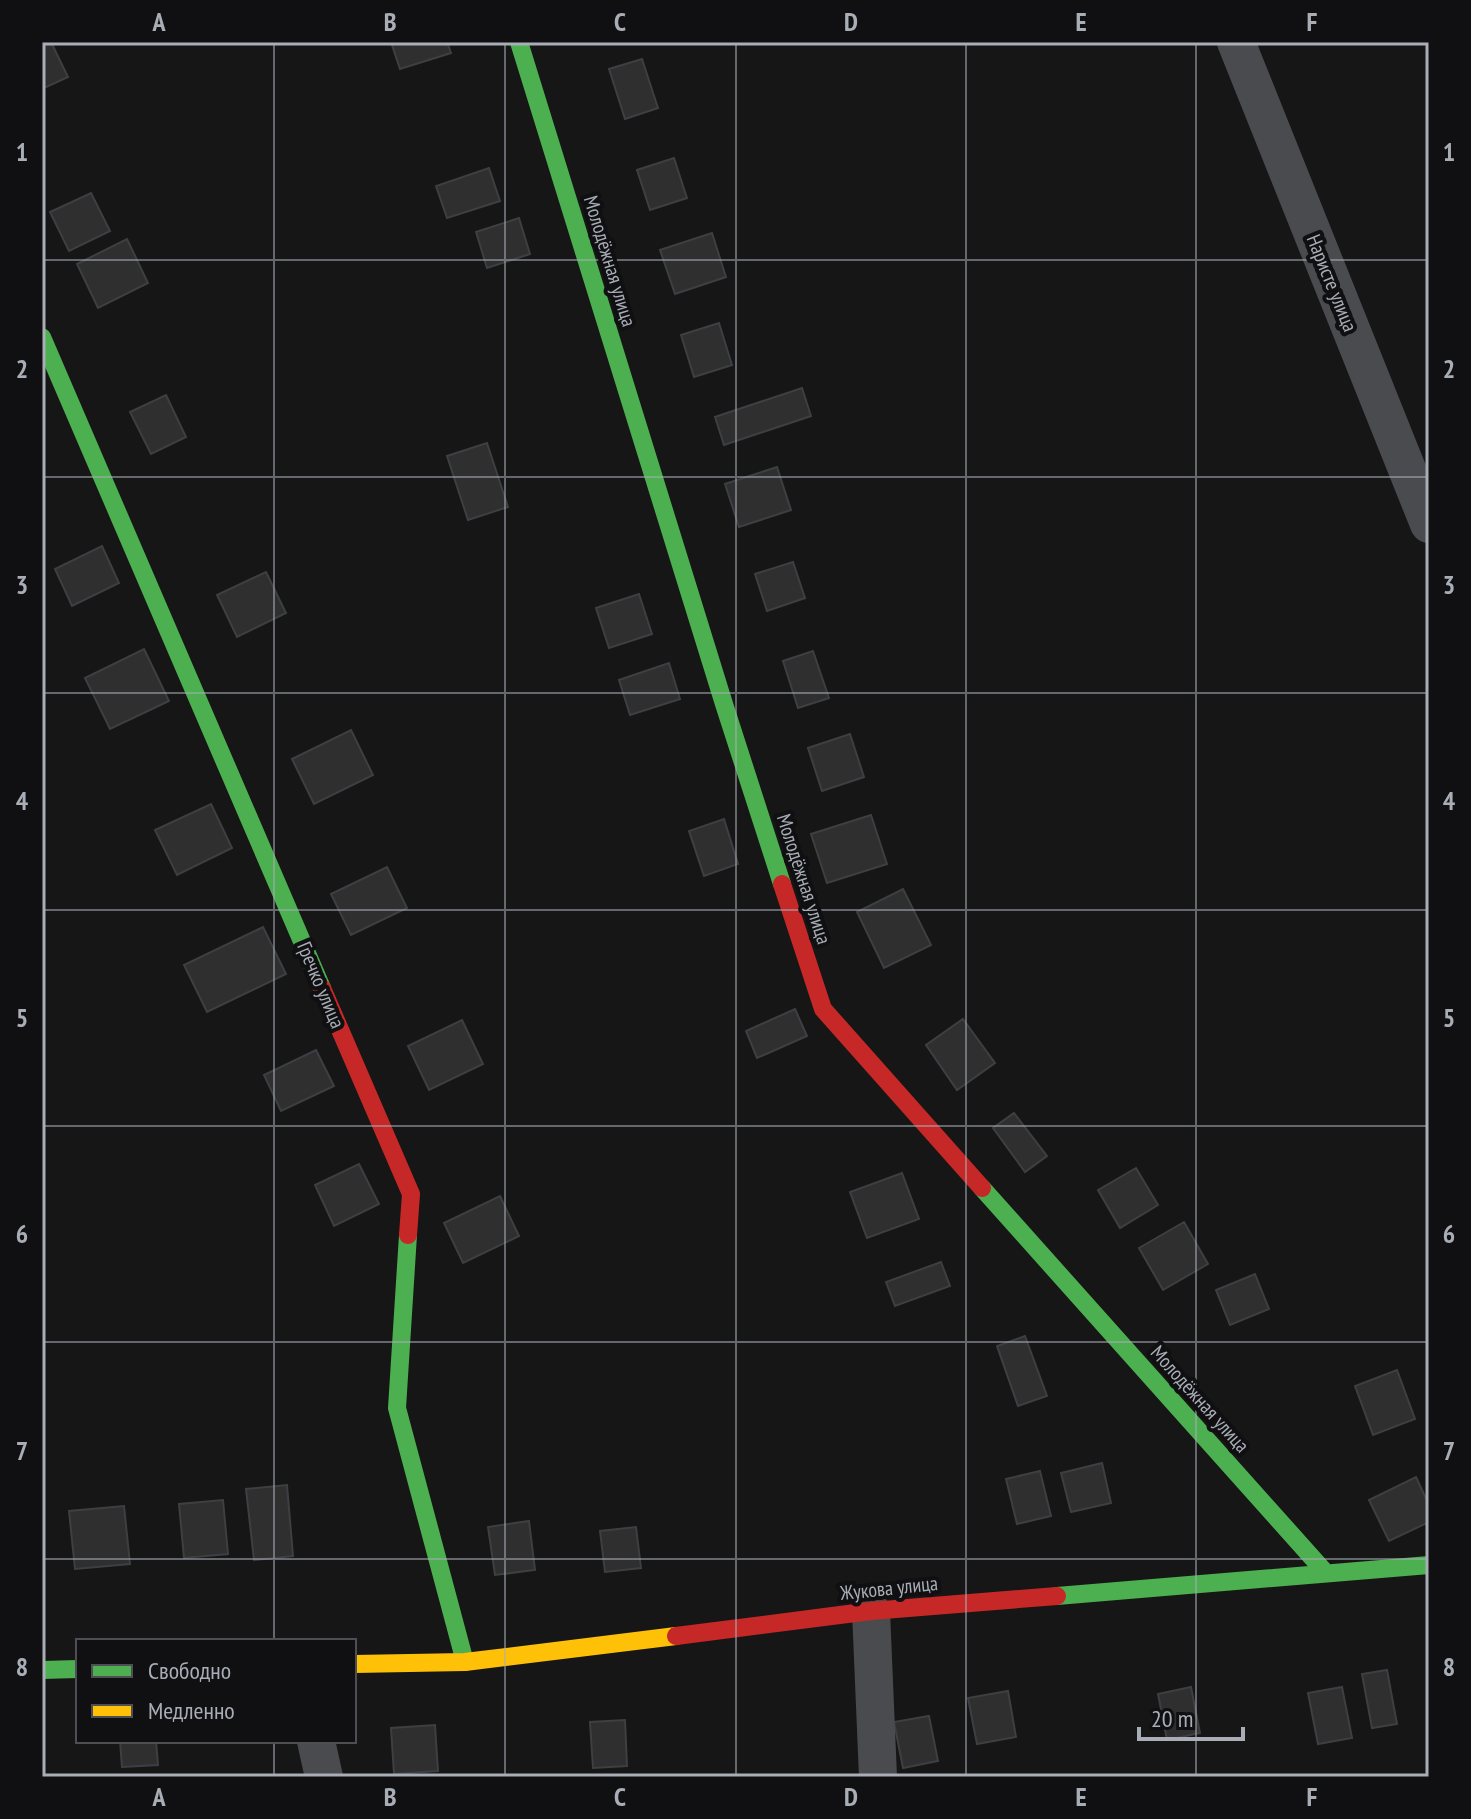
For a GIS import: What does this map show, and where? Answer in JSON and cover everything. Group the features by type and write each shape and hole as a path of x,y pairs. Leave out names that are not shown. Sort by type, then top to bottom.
{"street":[{"name":"Молодёжная улица","path":"519,42 724,704 823,1009 1325,1572"},
{"name":"Наристе улица","path":"1236,42 1429,524"},
{"name":"Гречко улица","path":"42,337 411,1194 397,1408 465,1662"},
{"name":"Жукова улица","path":"356,1664 465,1662 871,1611 1429,1565"},
{"path":"871,1611 878,1777"},
{"path":"42,1670 76,1669"},
{"path":"316,1743 324,1777"}],"building":[{"path":"42,42 51,42 68,77 42,89"},
{"path":"391,42 447,42 451,53 400,69"},
{"path":"642,59 658,108 625,119 609,69"},
{"path":"674,158 687,198 650,210 637,170"},
{"path":"489,168 500,201 447,218 436,186"},
{"path":"91,193 110,231 69,251 50,212"},
{"path":"519,218 530,254 487,268 476,232"},
{"path":"712,233 726,277 675,294 660,250"},
{"path":"127,239 148,283 98,308 77,264"},
{"path":"719,323 732,365 694,377 681,335"},
{"path":"802,388 811,416 724,445 715,417"},
{"path":"166,395 186,437 151,454 130,412"},
{"path":"487,443 508,507 468,520 447,456"},
{"path":"777,467 791,510 739,527 725,484"},
{"path":"102,546 119,583 72,606 55,569"},
{"path":"793,562 805,598 767,611 755,574"},
{"path":"266,572 286,613 237,637 217,595"},
{"path":"639,594 652,634 609,648 596,608"},
{"path":"144,649 169,701 110,729 85,678"},
{"path":"813,651 829,698 798,708 783,661"},
{"path":"669,663 680,699 630,715 619,680"},
{"path":"351,730 373,775 314,804 292,759"},
{"path":"850,734 864,777 822,791 808,748"},
{"path":"211,804 232,848 177,875 155,830"},
{"path":"871,815 887,864 827,883 811,834"},
{"path":"724,819 738,864 704,876 689,831"},
{"path":"387,867 407,908 351,935 331,894"},
{"path":"903,889 931,945 884,968 857,912"},
{"path":"263,927 286,974 207,1012 184,965"},
{"path":"795,1009 807,1036 757,1058 746,1031"},
{"path":"963,1019 995,1063 957,1090 926,1045"},
{"path":"462,1020 483,1064 429,1090 408,1046"},
{"path":"316,1050 334,1086 281,1111 264,1075"},
{"path":"1014,1113 1047,1156 1025,1172 993,1128"},
{"path":"359,1164 379,1204 334,1226 315,1185"},
{"path":"1136,1168 1158,1205 1120,1228 1098,1190"},
{"path":"902,1173 919,1219 867,1238 850,1192"},
{"path":"500,1196 519,1236 463,1263 444,1223"},
{"path":"1184,1222 1208,1264 1163,1290 1139,1248"},
{"path":"941,1262 950,1286 895,1306 886,1282"},
{"path":"1255,1274 1269,1309 1230,1325 1216,1290"},
{"path":"1025,1336 1047,1396 1018,1406 997,1346"},
{"path":"1397,1370 1415,1419 1373,1435 1355,1386"},
{"path":"1102,1463 1111,1503 1071,1512 1061,1473"},
{"path":"1040,1471 1051,1516 1017,1524 1006,1479"},
{"path":"1416,1477 1429,1505 1429,1522 1389,1541 1369,1500"},
{"path":"287,1485 293,1556 254,1560 246,1489"},
{"path":"223,1500 228,1554 184,1558 179,1504"},
{"path":"124,1506 130,1564 75,1569 69,1511"},
{"path":"529,1521 535,1570 495,1575 488,1527"},
{"path":"636,1527 641,1568 605,1572 600,1531"},
{"path":"1387,1670 1397,1724 1372,1728 1362,1674"},
{"path":"1191,1687 1200,1733 1167,1740 1158,1694"},
{"path":"1342,1687 1352,1738 1318,1744 1308,1693"},
{"path":"1008,1691 1016,1737 977,1744 968,1698"},
{"path":"929,1716 938,1761 903,1768 894,1722"},
{"path":"625,1720 627,1766 593,1768 590,1722"},
{"path":"435,1725 438,1771 394,1774 391,1728"},
{"path":"120,1743 156,1743 158,1765 122,1767"}],"traffic: fast":[{"path":"519,42 782,884"},
{"path":"42,337 322,988"},
{"path":"982,1188 1325,1572"},
{"path":"408,1235 397,1408 465,1662"},
{"path":"1057,1596 1429,1565"},
{"path":"42,1670 76,1669"}],"traffic: slow":[{"path":"356,1664 465,1662 676,1636"}],"traffic: jam":[{"path":"782,884 823,1009 982,1188"},
{"path":"322,988 411,1194 408,1235"},
{"path":"676,1636 871,1611 1057,1596"}]}
